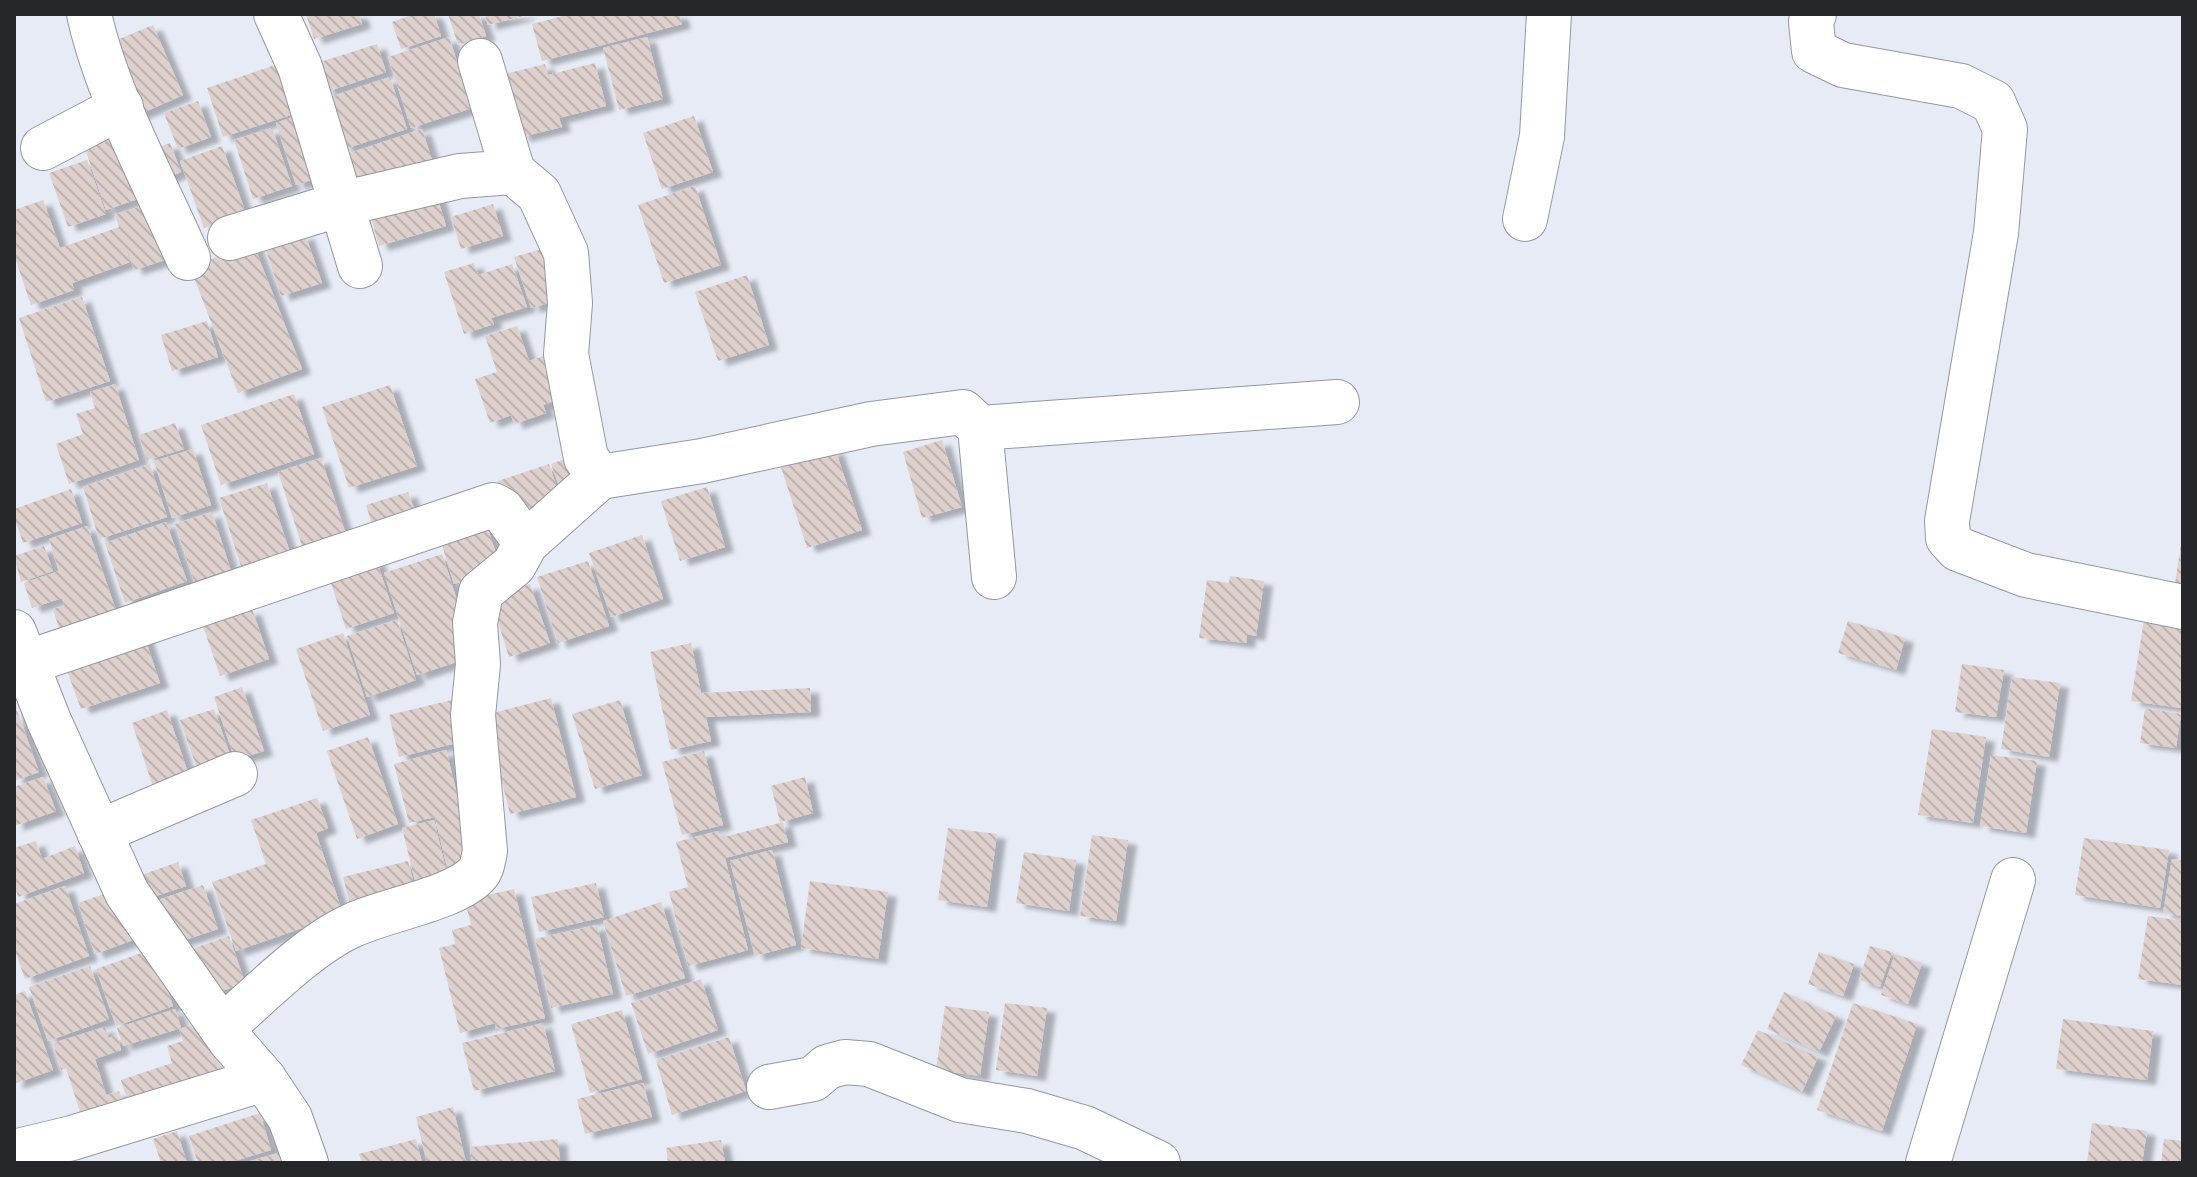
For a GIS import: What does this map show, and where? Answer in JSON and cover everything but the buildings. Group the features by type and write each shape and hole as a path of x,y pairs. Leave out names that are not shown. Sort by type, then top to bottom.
{"street":[{"path":"89,14 95,40 121,107 188,258"},
{"path":"276,14 300,67 360,266"},
{"path":"1525,219 1542,136 1549,14"},
{"path":"1814,14 1811,22 1814,51 1843,65 1961,86 1993,102 2005,129 1996,233 1947,521 1948,538 1958,549 2026,575 2183,607"},
{"path":"480,61 513,172 539,194 566,253 570,303 566,354 586,458 600,477"},
{"path":"43,148 121,107"},
{"path":"230,238 341,204 460,176 513,172"},
{"path":"980,428 1337,402"},
{"path":"222,1028 300,961 350,925 465,886 480,871 485,851 473,715 478,664 475,623 481,592 514,565 526,543 600,477 702,461 871,424 963,412 980,428 994,577"},
{"path":"306,1163 290,1118 127,893 18,654 493,505 502,510 526,543"},
{"path":"99,832 235,774"},
{"path":"1928,1163 2013,880"},
{"path":"769,1087 813,1079 827,1067 836,1064 869,1064 960,1100 1027,1111 1085,1128 1158,1163"},
{"path":"14,1152 72,1138 264,1079"}]}
